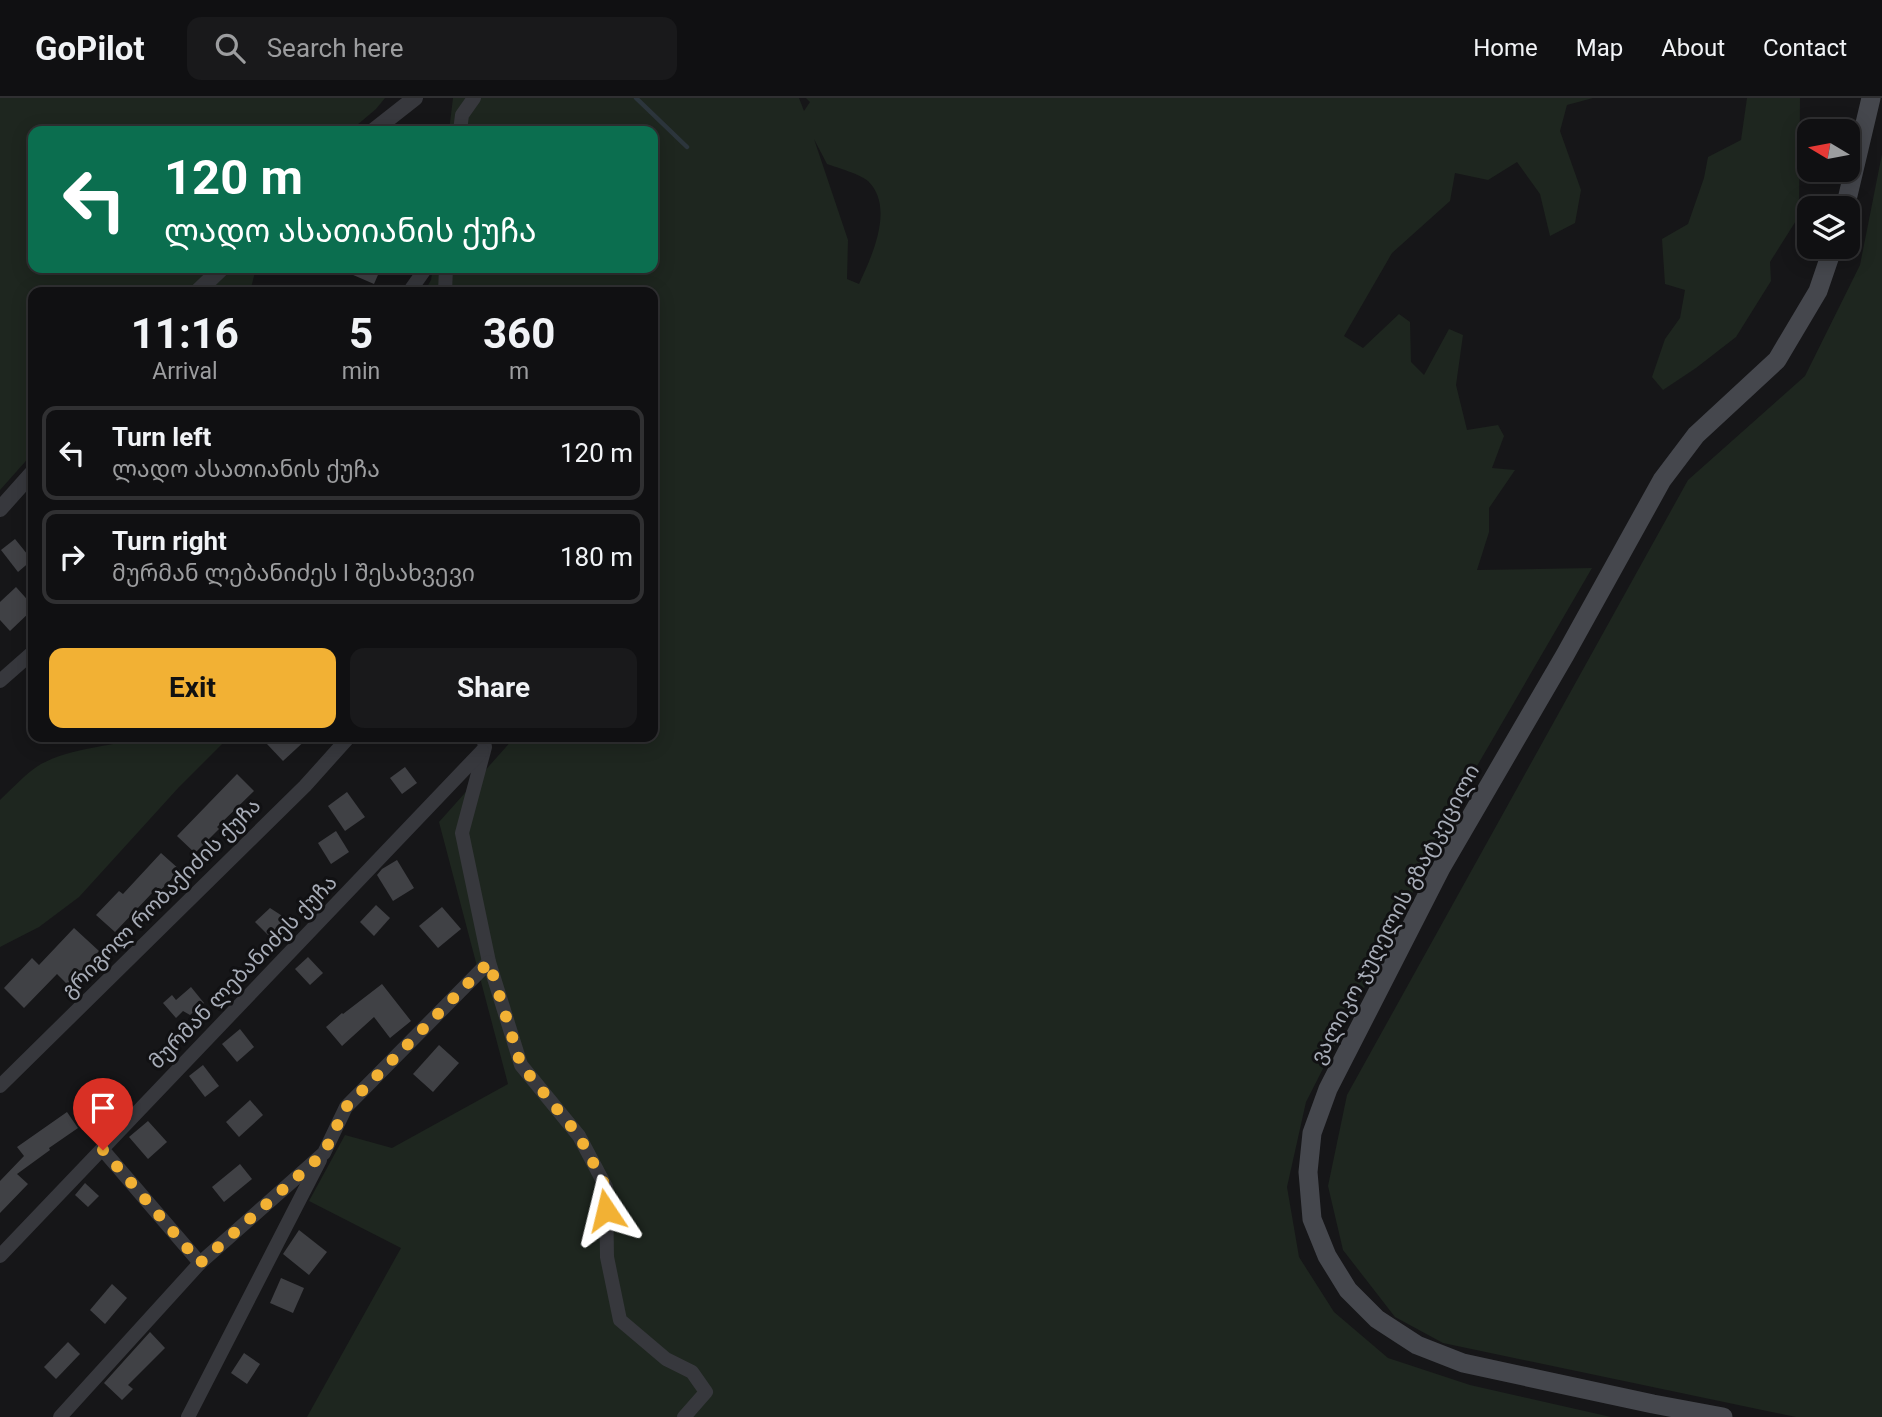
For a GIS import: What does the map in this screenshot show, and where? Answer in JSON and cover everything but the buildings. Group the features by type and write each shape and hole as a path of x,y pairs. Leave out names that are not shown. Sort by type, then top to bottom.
{"main road":[{"path":"1848,196 1871,98"},
{"name":"ვალიკო ჯუღელის გზატკეცილი","path":"1723,1417 1463,1363 1417,1345 1377,1319 1348,1290 1327,1256 1312,1219 1308,1171 1312,1133 1328,1089 1441,868 1565,655 1662,480 1696,435 1777,359 1818,291 1829,259"}],"street":[{"path":"379,126 415,98"},
{"path":"461,126 462,115 474,98"},
{"path":"202,287 217,273"},
{"path":"0,509 28,478"},
{"path":"0,681 28,656"},
{"name":"გრიგოლ რობაქიძის ქუჩა","path":"0,1086 305,786 345,742"},
{"path":"484,742 462,833 489,962 521,1065 579,1136 606,1187 607,1257 620,1321 666,1359 692,1372 706,1392 684,1417"},
{"name":"მურმან ლებანიძეს ქუჩა","path":"0,1256 103,1150 484,742"},
{"path":"188,1417 346,1107 489,962"},
{"path":"103,1150 200,1263"},
{"path":"60,1417 200,1263 324,1153"}],"shaded area":[{"path":"0,98 385,98 356,126 28,126 28,273 255,273 251,287 28,287 28,459 0,490"},
{"path":"453,98 799,98 804,111 810,102 806,98 1593,98 1567,105 1560,131 1581,190 1575,223 1550,236 1540,194 1517,162 1488,180 1455,173 1450,201 1392,253 1344,336 1363,348 1399,314 1410,322 1411,362 1424,375 1449,329 1463,335 1456,385 1467,430 1498,425 1504,436 1492,468 1515,470 1489,508 1489,532 1477,570 1592,568 1477,766 1306,1102 1287,1187 1299,1257 1334,1312 1388,1358 1470,1385 1611,1417 307,1417 401,1248 309,1201 345,1135 392,1148 508,1084 439,822 511,742 658,742 658,287 427,287 432,273 658,273 658,126 450,126","holes":["814,139 827,164 868,181 880,204 875,246 859,284 847,279 848,240"]},
{"path":"1747,98 1800,98 1800,119 1797,119 1797,182 1799,182 1797,219 1770,262 1771,281 1736,337 1663,390 1652,377 1665,339 1680,318 1685,290 1665,284 1662,239 1688,224 1704,178 1708,157 1741,140"},
{"path":"1882,154 1882,1417 1796,1417 1443,1343 1395,1317 1343,1250 1328,1186 1347,1095 1688,480 1805,376 1860,265"},
{"path":"125,742 224,742 179,787 79,897 39,927 0,947 0,800 41,764 78,751"}],"waterway":[{"path":"636,98 687,147"}],"route":[{"path":"103,1150 200,1263 324,1153 346,1107 489,962 521,1065 579,1136 606,1187 606,1210"}]}
